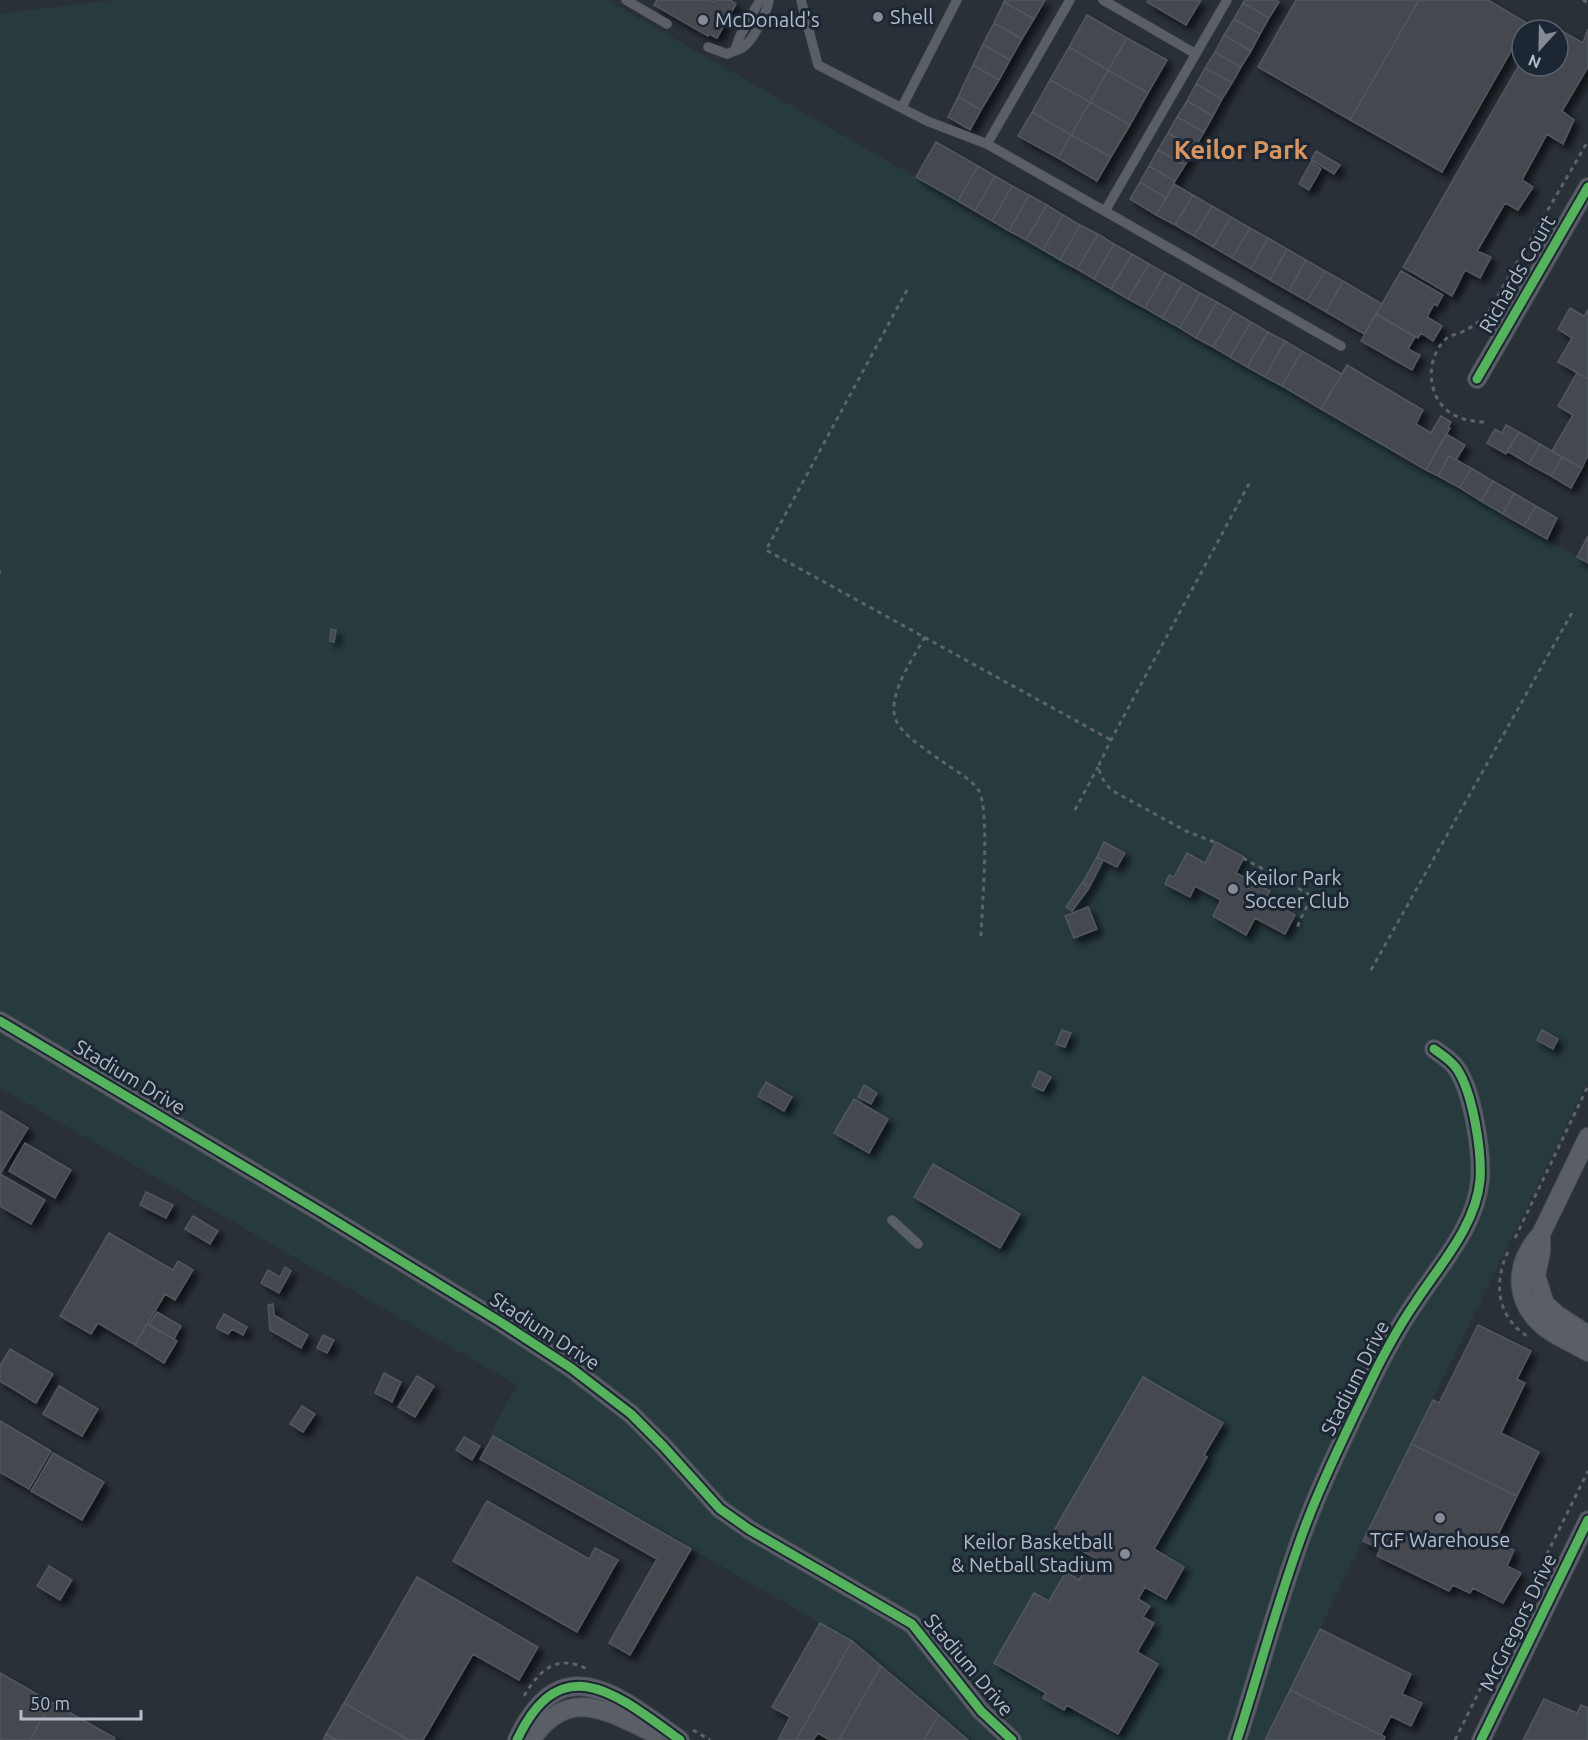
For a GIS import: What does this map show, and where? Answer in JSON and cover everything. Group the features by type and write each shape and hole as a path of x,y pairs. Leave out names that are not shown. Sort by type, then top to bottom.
{"street":[{"name":"Richards Court","path":"1477,379 1588,187"},
{"name":"Stadium Drive","path":"0,1022 324,1214 502,1323 594,1384 648,1431 720,1509 750,1530 912,1624 981,1711 1012,1740"},
{"name":"Stadium Drive","path":"1237,1740 1281,1598 1313,1508 1379,1366 1414,1303 1459,1237 1476,1197 1480,1180 1479,1161 1475,1124 1466,1086 1457,1068 1434,1049"},
{"path":"1588,1137 1541,1234 1530,1247 1522,1266 1520,1285 1523,1300 1531,1314 1551,1332 1588,1352"},
{"path":"1541,1234 1541,1251 1536,1276 1545,1304 1588,1335"},
{"name":"McGregors Drive","path":"1480,1740 1588,1520"},
{"path":"517,1740 529,1718 548,1695 574,1686 601,1690 654,1721 680,1740"},
{"path":"531,1740 552,1716 561,1711 583,1706 611,1713 669,1740"}],"lane":[{"path":"626,0 666,24"},
{"path":"735,50 760,0"},
{"path":"708,47 727,54 742,48 749,42 765,13 769,0"},
{"path":"801,0 818,64 927,121 987,144 1341,346"},
{"path":"902,107 957,0"},
{"path":"987,144 1070,0"},
{"path":"1103,0 1196,54"},
{"path":"1105,211 1227,0"},
{"path":"892,1220 918,1244"}],"path":[{"path":"1583,0 1588,3"},
{"path":"1484,422 1471,422 1452,416 1443,408 1434,392 1431,379 1438,348 1449,337 1482,321 1588,141"},
{"path":"907,290 766,550 1110,740"},
{"path":"1075,810 1110,740 1251,480"},
{"path":"1371,970 1573,611"},
{"path":"925,637 905,674 892,705 896,722 915,743 957,772 978,790 985,811 981,937"},
{"path":"1098,767 1102,778 1111,790 1186,831 1214,842"},
{"path":"1243,858 1312,896 1297,930"},
{"path":"1455,1740 1588,1471"}],"green space":[{"path":"115,0 607,0 1588,563 1588,1082 1265,1740 968,1740 852,1641 490,1434 517,1385 0,1088 0,14"}],"building":[{"name":"McDonald's","path":"657,0 710,0 714,2 715,0 730,0 736,4 717,38 709,34 708,36 654,5"},
{"path":"1005,0 1045,0 1034,19 1004,2"},
{"path":"1148,0 1201,0 1186,25 1147,2"},
{"path":"1245,0 1276,0 1279,2 1269,18 1243,3"},
{"path":"1296,0 1419,0 1350,120 1258,67"},
{"path":"1419,0 1488,0 1519,18 1510,18 1510,53 1442,172 1350,120"},
{"path":"1004,2 1034,19 1022,39 994,23"},
{"path":"1243,3 1269,18 1260,34 1234,19"},
{"path":"1087,15 1127,38 1108,70 1069,47"},
{"path":"1234,19 1260,34 1251,51 1224,35"},
{"path":"994,23 1022,39 1010,60 983,44"},
{"path":"1588,29 1588,67 1562,111 1574,120 1563,144 1547,134 1522,180 1533,187 1518,210 1505,203 1477,251 1491,257 1480,278 1465,270 1452,296 1403,267 1512,78 1570,78 1570,36 1583,43"},
{"path":"1224,35 1251,51 1241,67 1215,52"},
{"path":"1127,38 1167,60 1148,93 1108,70"},
{"path":"983,44 1010,60 999,80 973,65"},
{"path":"1069,47 1108,70 1090,102 1050,80"},
{"path":"1215,52 1241,67 1232,83 1205,68"},
{"path":"973,65 999,80 981,110 958,97"},
{"path":"1205,68 1232,83 1222,99 1196,84"},
{"path":"1108,70 1148,93 1130,125 1090,102"},
{"path":"1050,80 1090,102 1071,135 1032,112"},
{"path":"1196,84 1222,99 1213,116 1187,101"},
{"path":"958,97 981,110 970,130 948,117"},
{"path":"1187,101 1213,116 1204,132 1177,117"},
{"path":"1090,102 1130,125 1111,157 1071,135"},
{"path":"1032,112 1071,135 1058,158 1018,136"},
{"path":"1177,117 1204,132 1194,149 1168,133"},
{"path":"1168,133 1194,149 1185,165 1158,150"},
{"path":"1071,135 1111,157 1097,181 1058,158"},
{"path":"936,142 978,166 958,201 916,177"},
{"path":"1158,150 1185,165 1175,181 1149,166"},
{"path":"1316,151 1340,165 1334,174 1311,160"},
{"path":"1311,162 1321,169 1309,190 1299,184"},
{"path":"978,166 995,176 975,211 958,201"},
{"path":"1149,166 1175,181 1166,198 1140,182"},
{"path":"995,176 1012,186 992,221 975,211"},
{"path":"1140,182 1166,198 1156,215 1130,199"},
{"path":"1174,184 1193,195 1175,225 1156,215"},
{"path":"1012,186 1029,195 1009,231 992,221"},
{"path":"1029,195 1047,205 1026,240 1009,231"},
{"path":"1193,195 1212,206 1194,236 1175,225"},
{"path":"1047,205 1063,215 1043,250 1026,240"},
{"path":"1212,206 1231,217 1213,247 1194,236"},
{"path":"1063,215 1080,225 1060,260 1043,250"},
{"path":"1231,217 1250,228 1232,258 1213,247"},
{"path":"1080,225 1098,234 1077,269 1060,260"},
{"path":"1250,228 1268,238 1251,269 1232,258"},
{"path":"1098,234 1114,244 1094,279 1077,269"},
{"path":"1268,238 1287,249 1270,280 1251,269"},
{"path":"1114,244 1132,254 1111,289 1094,279"},
{"path":"1287,249 1306,260 1289,291 1270,280"},
{"path":"1132,254 1149,264 1128,299 1111,289"},
{"path":"1306,260 1325,271 1307,301 1289,291"},
{"path":"1149,264 1165,273 1145,308 1128,299"},
{"path":"1325,271 1343,281 1326,312 1307,301"},
{"path":"1401,271 1443,295 1437,306 1434,304 1427,317 1442,326 1433,341 1421,333 1418,338 1376,314"},
{"path":"1165,273 1183,283 1162,318 1145,308"},
{"path":"1343,281 1382,304 1364,334 1326,312"},
{"path":"1183,283 1200,293 1180,328 1162,318"},
{"path":"1200,293 1217,302 1196,338 1180,328"},
{"path":"1217,302 1234,312 1213,347 1196,338"},
{"path":"1570,308 1584,316 1588,310 1588,379 1558,362 1572,338 1558,329"},
{"path":"1234,312 1251,322 1230,357 1213,347"},
{"path":"1376,314 1415,337 1408,349 1420,355 1412,370 1361,341"},
{"path":"1251,322 1268,332 1247,367 1230,357"},
{"path":"1268,332 1285,341 1265,377 1247,367"},
{"path":"1285,341 1302,351 1282,386 1265,377"},
{"path":"1302,351 1342,374 1321,409 1282,386"},
{"path":"1347,365 1423,410 1416,424 1431,433 1441,416 1451,422 1448,427 1450,428 1426,470 1321,409"},
{"path":"1577,373 1588,379 1588,455 1582,468 1552,451 1573,415 1558,406"},
{"path":"1506,425 1519,432 1506,454 1487,443 1495,429 1502,433"},
{"path":"1519,432 1540,444 1529,464 1507,451"},
{"path":"1446,434 1465,445 1456,460 1449,456 1438,476 1426,470"},
{"path":"1540,444 1562,457 1551,476 1529,464"},
{"path":"1449,456 1471,468 1460,488 1438,476"},
{"path":"1562,457 1582,468 1571,488 1551,476"},
{"path":"1471,468 1493,481 1481,501 1460,488"},
{"path":"1493,481 1514,493 1503,514 1481,501"},
{"path":"1514,493 1536,506 1524,526 1503,514"},
{"path":"1536,506 1557,518 1547,539 1524,526"},
{"path":"1588,536 1588,563 1577,557"},
{"path":"331,629 336,630 334,642 330,641"},
{"path":"1104,842 1125,853 1117,867 1097,857"},
{"name":"Keilor Park Soccer Club","path":"1216,842 1244,857 1236,873 1270,891 1265,899 1295,915 1285,934 1255,918 1246,935 1213,916 1221,900 1195,886 1190,897 1165,884 1169,875 1174,877 1187,853 1205,863"},
{"path":"1097,857 1103,860 1090,886 1083,882"},
{"path":"1082,883 1089,888 1072,911 1066,907"},
{"path":"1088,907 1097,929 1074,938 1065,916"},
{"path":"1062,1030 1071,1033 1065,1047 1056,1044"},
{"path":"1542,1030 1558,1039 1553,1049 1537,1040"},
{"path":"1039,1071 1051,1077 1043,1091 1032,1086"},
{"path":"766,1082 792,1097 784,1111 758,1096"},
{"path":"864,1085 877,1093 871,1104 858,1097"},
{"path":"854,1099 888,1119 869,1153 834,1133"},
{"path":"0,1111 28,1128 0,1174"},
{"path":"25,1143 71,1170 55,1198 9,1171"},
{"path":"933,1164 1020,1214 1000,1248 914,1197"},
{"path":"0,1174 45,1200 31,1224 0,1206"},
{"path":"146,1192 173,1205 166,1218 140,1205"},
{"path":"193,1216 218,1231 210,1244 185,1229"},
{"path":"109,1233 173,1270 178,1261 193,1270 175,1300 165,1294 135,1345 98,1323 91,1334 60,1316"},
{"path":"285,1267 291,1271 279,1293 261,1283 268,1270 280,1277"},
{"path":"273,1304 274,1315 308,1335 301,1348 270,1330 268,1305"},
{"path":"157,1312 181,1326 174,1339 149,1325"},
{"path":"224,1314 247,1327 243,1335 232,1329 228,1334 216,1328"},
{"path":"147,1324 177,1341 164,1363 135,1345"},
{"path":"1478,1325 1531,1351 1517,1379 1525,1383 1501,1433 1539,1452 1517,1496 1411,1444 1433,1400 1439,1403"},
{"path":"323,1335 334,1340 327,1353 317,1348"},
{"path":"10,1349 53,1374 36,1403 0,1381 0,1366"},
{"path":"384,1373 401,1382 392,1402 375,1393"},
{"path":"417,1376 434,1386 415,1417 398,1407"},
{"name":"Keilor Basketball & Netball Stadium","path":"1143,1377 1223,1423 1204,1455 1207,1457 1154,1549 1184,1567 1166,1599 1145,1587 1138,1599 1150,1606 1143,1617 1154,1623 1137,1652 1158,1664 1118,1734 1067,1705 1064,1710 1043,1698 1046,1693 994,1663 1034,1593 1049,1601 1066,1572 1079,1580 1086,1569 1090,1571 1097,1559 1052,1534"},
{"path":"59,1386 98,1409 82,1436 43,1414"},
{"path":"302,1406 315,1414 303,1432 290,1424"},
{"path":"0,1421 51,1451 29,1489 0,1472"},
{"path":"493,1436 691,1549 630,1655 609,1643 657,1559 480,1459"},
{"path":"464,1437 480,1446 472,1460 456,1450"},
{"name":"TGF Warehouse","path":"1411,1444 1517,1496 1495,1541 1514,1550 1507,1566 1521,1573 1503,1603 1473,1588 1470,1593 1453,1585 1449,1591 1377,1556 1380,1549 1363,1541"},
{"path":"53,1453 104,1482 82,1520 31,1491"},
{"path":"487,1501 589,1559 595,1548 618,1560 577,1632 453,1561"},
{"path":"49,1566 72,1580 60,1600 37,1586"},
{"path":"417,1577 538,1647 519,1680 473,1654 423,1740 409,1740 344,1703"},
{"path":"820,1623 852,1641 796,1740 778,1740 790,1717 772,1707"},
{"path":"1320,1629 1411,1674 1402,1694 1422,1703 1411,1726 1391,1716 1381,1735 1290,1690"},
{"path":"852,1641 881,1666 839,1740 830,1740 818,1733 813,1740 796,1740"},
{"path":"881,1666 939,1715 924,1740 839,1740"},
{"path":"0,1673 51,1702 30,1740 0,1740"},
{"path":"1290,1690 1385,1737 1384,1740 1265,1740"},
{"path":"1544,1699 1577,1713 1581,1705 1588,1708 1588,1740 1523,1740"},
{"path":"51,1702 115,1738 114,1740 30,1740"},
{"path":"344,1703 409,1740 336,1740 326,1734"},
{"path":"939,1715 968,1740 924,1740"},
{"path":"326,1734 336,1740 323,1740"}],"cycle path":[{"path":"1477,379 1588,187"},
{"path":"0,1021 324,1214 571,1368 631,1414 720,1509 750,1530 912,1624 981,1711 1012,1740"},
{"path":"1237,1740 1288,1574 1324,1480 1386,1350 1455,1245 1472,1213 1477,1197 1480,1180 1480,1154 1468,1093 1455,1066 1434,1049"},
{"path":"1481,1740 1588,1520"},
{"path":"517,1740 534,1711 552,1694 572,1687 592,1688 613,1696 635,1708 680,1740"}],"place":[{"name":"Shell","path":"878,17"},
{"name":"McDonald's","path":"703,20"},
{"name":"Keilor Park Soccer Club","path":"1233,889"},
{"name":"TGF Warehouse","path":"1440,1518"},
{"name":"Keilor Basketball & Netball Stadium","path":"1125,1554"}],"district":[{"name":"Keilor Park","path":"1241,150"}]}
